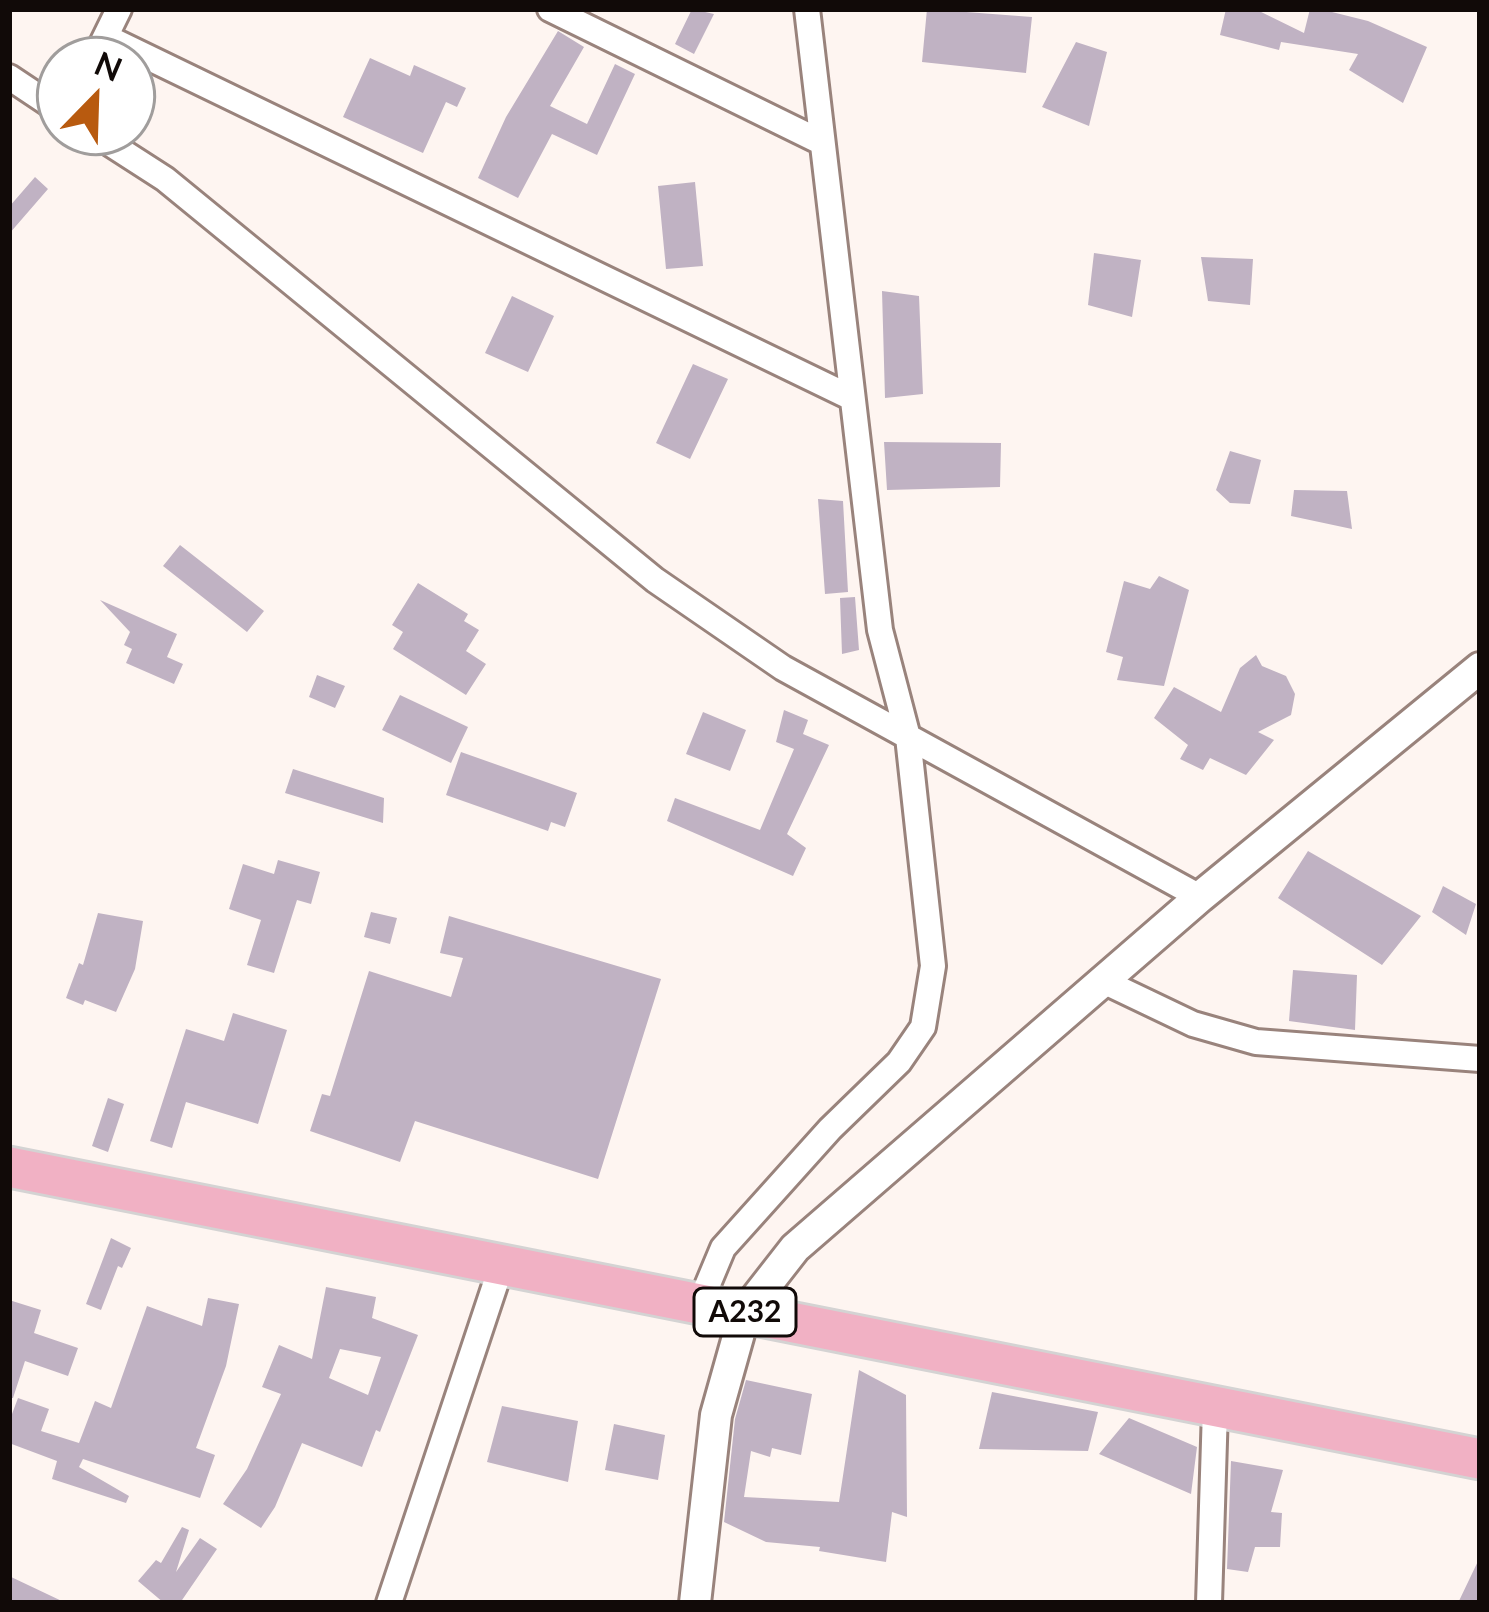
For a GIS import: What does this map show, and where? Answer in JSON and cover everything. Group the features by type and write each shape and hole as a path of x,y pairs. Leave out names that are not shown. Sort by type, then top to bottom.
{"main road":[{"name":"A232","path":"9,1167 1480,1459"}],"street":[{"path":"550,9 821,142"},
{"path":"700,1304 723,1248 899,1062 922,1028 933,966 908,736 880,630 807,9"},
{"path":"156,75 852,398"},
{"path":"9,77 36,95"},
{"path":"129,156 165,179 655,580 783,668 1200,897"},
{"path":"695,1603 716,1415 745,1312 796,1248 1200,897 1480,668"},
{"path":"1102,981 1193,1024 1256,1042 1480,1059"},
{"path":"389,1603 502,1264"},
{"path":"1209,1603 1215,1409"}],"building":[{"path":"692,9 714,14 694,54 675,44"},
{"path":"927,9 1032,17 1026,73 922,62"},
{"path":"1226,9 1255,9 1304,33 1310,9 1320,9 1368,21 1427,47 1403,103 1349,70 1358,54 1281,42 1279,50 1220,35"},
{"path":"558,31 584,47 550,106 587,124 615,64 635,74 597,155 552,134 518,198 478,178 506,117"},
{"path":"1076,42 1107,52 1089,126 1042,107"},
{"path":"370,58 410,76 414,65 466,88 457,107 446,102 423,153 343,117"},
{"path":"35,177 48,189 9,234 9,207"},
{"path":"695,182 703,266 666,269 658,186"},
{"path":"1094,253 1141,260 1132,317 1088,305"},
{"path":"1201,257 1253,259 1250,305 1208,301"},
{"path":"882,291 919,296 923,394 885,398"},
{"path":"512,296 554,316 528,372 485,353"},
{"path":"693,364 728,379 690,459 656,443"},
{"path":"884,442 1001,443 1000,487 887,490"},
{"path":"1230,451 1261,460 1250,504 1230,503 1216,490"},
{"path":"1294,490 1347,491 1352,529 1291,516"},
{"path":"818,499 843,501 848,592 825,594"},
{"path":"180,545 264,611 247,632 163,566"},
{"path":"1159,576 1189,590 1164,686 1117,680 1123,657 1106,652 1124,581 1150,589"},
{"path":"418,583 468,614 464,621 479,630 466,651 486,664 466,695 393,649 403,632 392,625"},
{"path":"855,597 859,650 842,654 840,598"},
{"path":"100,600 177,634 167,657 183,664 174,684 126,663 132,649 124,645 130,632"},
{"path":"1256,655 1262,666 1286,676 1295,694 1291,715 1258,732 1274,740 1246,775 1210,758 1203,770 1180,759 1188,745 1154,718 1174,687 1221,712 1240,668"},
{"path":"317,675 345,686 335,708 309,697"},
{"path":"400,695 468,727 451,763 382,730"},
{"path":"784,710 808,720 803,734 829,745 787,834 806,848 793,876 667,821 675,798 760,830 794,749 776,742"},
{"path":"703,712 746,730 730,771 686,754"},
{"path":"461,752 577,793 565,827 551,822 548,831 446,795"},
{"path":"293,769 384,798 383,823 285,793"},
{"path":"1308,851 1421,916 1382,965 1278,898"},
{"path":"278,860 320,872 311,904 297,900 274,973 247,965 261,920 229,909 243,864 274,874"},
{"path":"1443,886 1476,904 1466,935 1432,912"},
{"path":"371,912 397,918 390,944 364,937"},
{"path":"98,913 143,921 135,969 116,1012 66,998 79,963 83,965"},
{"path":"449,916 661,979 598,1179 415,1121 400,1162 310,1131 322,1094 330,1096 369,971 451,997 463,958 440,953"},
{"path":"1293,970 1357,975 1355,1030 1289,1021"},
{"path":"233,1013 287,1030 258,1124 186,1102 172,1148 150,1141 186,1029 224,1041"},
{"path":"108,1098 124,1104 108,1152 92,1146"},
{"path":"111,1238 131,1248 122,1268 118,1266 101,1310 86,1304"},
{"path":"326,1287 376,1297 372,1318 418,1335 362,1467 302,1443 261,1528 223,1504 247,1469 281,1394 262,1387 279,1345 312,1359","holes":["340,1349 381,1357 368,1395 329,1378"]},
{"path":"208,1298 239,1304 226,1366 196,1448 215,1455 200,1498 83,1459 79,1467 129,1496 126,1503 52,1479 57,1461 9,1443 9,1422 18,1398 49,1409 41,1431 79,1443 95,1401 111,1408 147,1306 202,1326"},
{"path":"9,1300 41,1310 34,1333 78,1348 68,1376 25,1361 13,1398 9,1398"},
{"path":"859,1370 906,1395 907,1517 892,1512 886,1562 819,1551 820,1547 766,1542 724,1522 735,1419 746,1380 812,1394 801,1455 772,1448 770,1457 751,1451 744,1497 839,1502"},
{"path":"992,1392 1098,1412 1088,1451 979,1449"},
{"path":"502,1406 578,1421 568,1482 487,1462"},
{"path":"1129,1418 1197,1447 1191,1494 1099,1454"},
{"path":"614,1424 665,1435 658,1480 605,1470"},
{"path":"1231,1461 1283,1470 1271,1512 1282,1513 1280,1547 1255,1547 1248,1572 1227,1569"},
{"path":"182,1527 189,1530 176,1572 200,1538 217,1549 180,1603 164,1603 138,1581 156,1560 161,1563"},
{"path":"1480,1557 1480,1603 1458,1603"},
{"path":"9,1576 66,1603 9,1603"}]}
